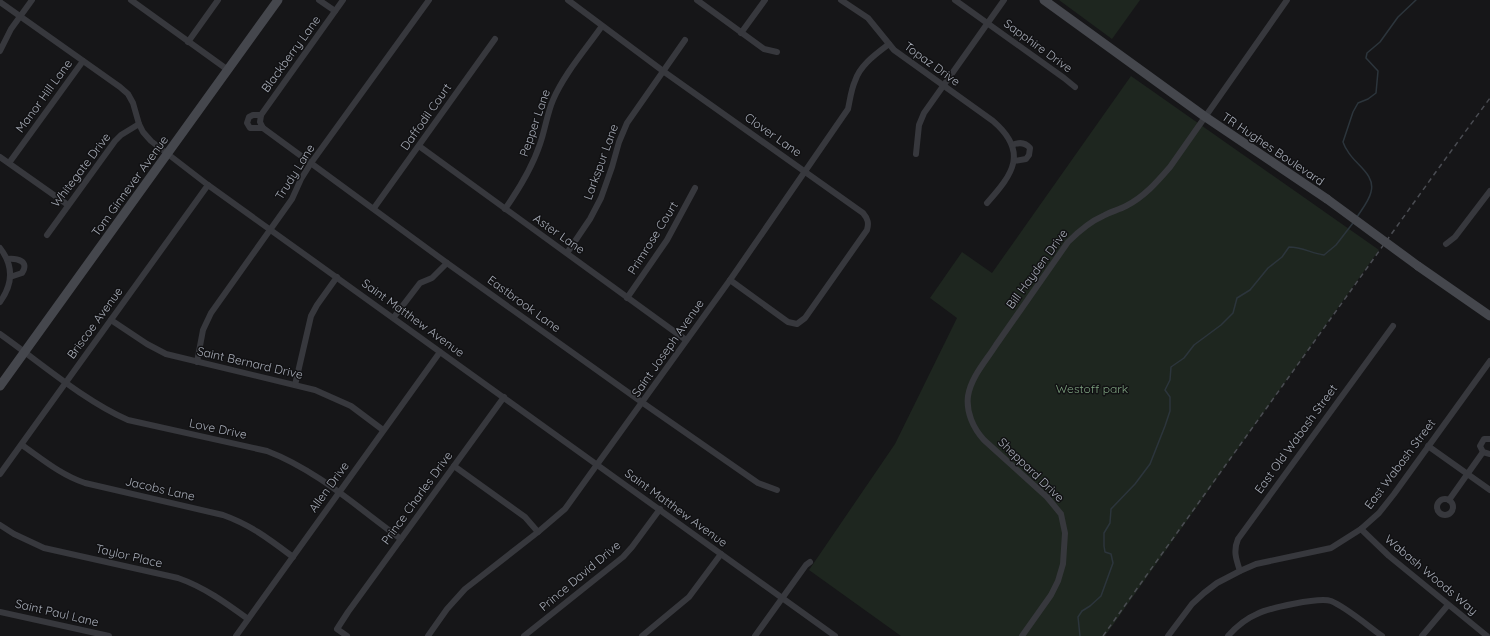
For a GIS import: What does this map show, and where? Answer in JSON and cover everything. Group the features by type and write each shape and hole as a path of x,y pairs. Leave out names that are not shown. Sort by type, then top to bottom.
{"main road":[{"name":"Tom Ginnever Avenue","path":"0,386 278,0"},
{"name":"TR Hughes Boulevard","path":"1044,0 1204,116 1327,199 1418,266 1490,316"}],"street":[{"path":"0,51 11,29 32,0"},
{"path":"131,0 228,70"},
{"path":"188,42 218,0"},
{"path":"319,0 335,11"},
{"name":"Blackberry Lane","path":"261,122 343,0"},
{"name":"Trudy Lane","path":"197,362 203,330 211,313 292,199 301,179 311,164 429,0"},
{"name":"Clover Lane","path":"568,0 663,71 867,217 869,223 867,230 805,318 797,324 788,322 771,308 730,280"},
{"path":"697,0 764,49 777,52"},
{"path":"741,33 765,0"},
{"name":"Topaz Drive","path":"841,0 868,18 894,50 998,126 1010,139 1014,161 1009,175 1003,185 987,203"},
{"path":"852,6 856,0"},
{"name":"Sapphire Drive","path":"955,0 1075,87"},
{"path":"916,154 919,125 924,113 1004,0"},
{"name":"Bill Hayden Drive","path":"976,431 968,406 970,387 975,377 1057,257 1078,232 1089,223 1127,206 1143,196 1156,184 1287,0"},
{"name":"Saint Matthew Avenue","path":"0,2 128,94 133,103 143,132 151,141 208,185 394,317 440,352 598,464 835,636"},
{"name":"Pepper Lane","path":"505,209 520,188 532,165 548,115 558,90 602,26"},
{"name":"Daffodil Court","path":"374,208 496,38"},
{"name":"Larkspur Lane","path":"567,253 590,219 601,198 627,123 685,40"},
{"name":"Saint Joseph Avenue","path":"428,636 447,609 465,589 538,532 566,508 730,280 848,109 854,81 859,72 888,44"},
{"name":"Manor Hill Lane","path":"8,163 83,61"},
{"name":"Eastbrook Lane","path":"261,122 311,164 374,208 447,263 642,403 758,483 777,490"},
{"name":"Whitegate Drive","path":"47,235 115,141 121,135 139,124"},
{"path":"1012,145 1019,143 1026,144 1030,148 1029,155 1026,159 1014,161"},
{"name":"Aster Lane","path":"419,146 686,340"},
{"path":"0,157 68,205"},
{"name":"Briscoe Avenue","path":"0,474 208,185"},
{"name":"Primrose Court","path":"627,298 667,240 695,188"},
{"path":"1446,244 1455,237 1490,191"},
{"path":"0,248 7,259 10,277 9,288 0,302"},
{"path":"7,259 22,260 24,264 22,273 10,277"},
{"path":"394,317 416,287 420,283 432,278 447,263"},
{"path":"295,385 311,316 337,277"},
{"name":"Saint Bernard Drive","path":"111,320 146,344 166,354 315,390 351,406 383,430"},
{"name":"East Old Wabash Street","path":"1240,570 1234,553 1234,547 1238,539 1393,326"},
{"name":"Love Drive","path":"0,334 112,413 128,420 267,451 286,458 339,493 401,539"},
{"name":"Allen Drive","path":"236,636 440,352"},
{"name":"East Wabash Street","path":"1168,636 1192,604 1204,592 1240,570 1256,564 1331,548 1361,530 1379,513 1490,361"},
{"name":"Prince Charles Drive","path":"347,636 337,629 348,612 504,397"},
{"name":"Sheppard Drive","path":"976,431 984,440 1047,496 1061,514 1062,518 1065,533 1065,548 1063,564 1058,581 1022,636"},
{"path":"1490,439 1484,439 1480,443 1480,448 1483,452 1490,454"},
{"name":"Jacobs Lane","path":"22,445 60,472 73,479 93,485 222,514 242,522 263,534 293,557"},
{"path":"1428,446 1490,490"},
{"path":"1449,500 1483,452"},
{"path":"454,466 525,517 538,532"},
{"name":"Prince David Drive","path":"524,636 623,557 660,509"},
{"name":"Taylor Place","path":"0,525 14,534 44,548 171,577 194,584 228,604 248,619"},
{"name":"Wabash Woods Way","path":"1361,530 1389,556 1487,636"},
{"path":"642,636 689,597 721,554"},
{"path":"755,636 806,565 810,562"},
{"path":"1228,636 1242,622 1257,614 1274,608 1320,600 1330,601 1339,605 1382,636"},
{"path":"1422,636 1448,604"},
{"name":"Saint Paul Lane","path":"0,612 109,636"}],"green space":[{"path":"1059,0 1140,0 1112,39"},
{"name":"Westoff park","path":"1131,76 1379,250 1105,636 901,636 809,570 895,444 957,318 930,298 962,252 992,273"}],"waterway":[{"path":"1357,217 1369,199 1372,186 1367,174 1350,155 1343,142 1353,112 1358,103 1368,99 1376,93 1378,71 1366,58 1367,53 1380,42 1398,17 1416,0"},
{"path":"1080,636 1078,617 1082,611 1101,596 1113,563 1111,554 1105,552 1104,546 1104,533 1110,523 1111,509 1135,484 1150,464 1165,426 1170,411 1170,397 1165,390 1170,380 1171,367 1184,358 1194,345 1221,325 1233,313 1237,298 1250,290 1268,268 1282,257 1289,247 1324,255 1336,245 1353,223"}],"railway":[{"path":"1103,636 1490,98"}]}
